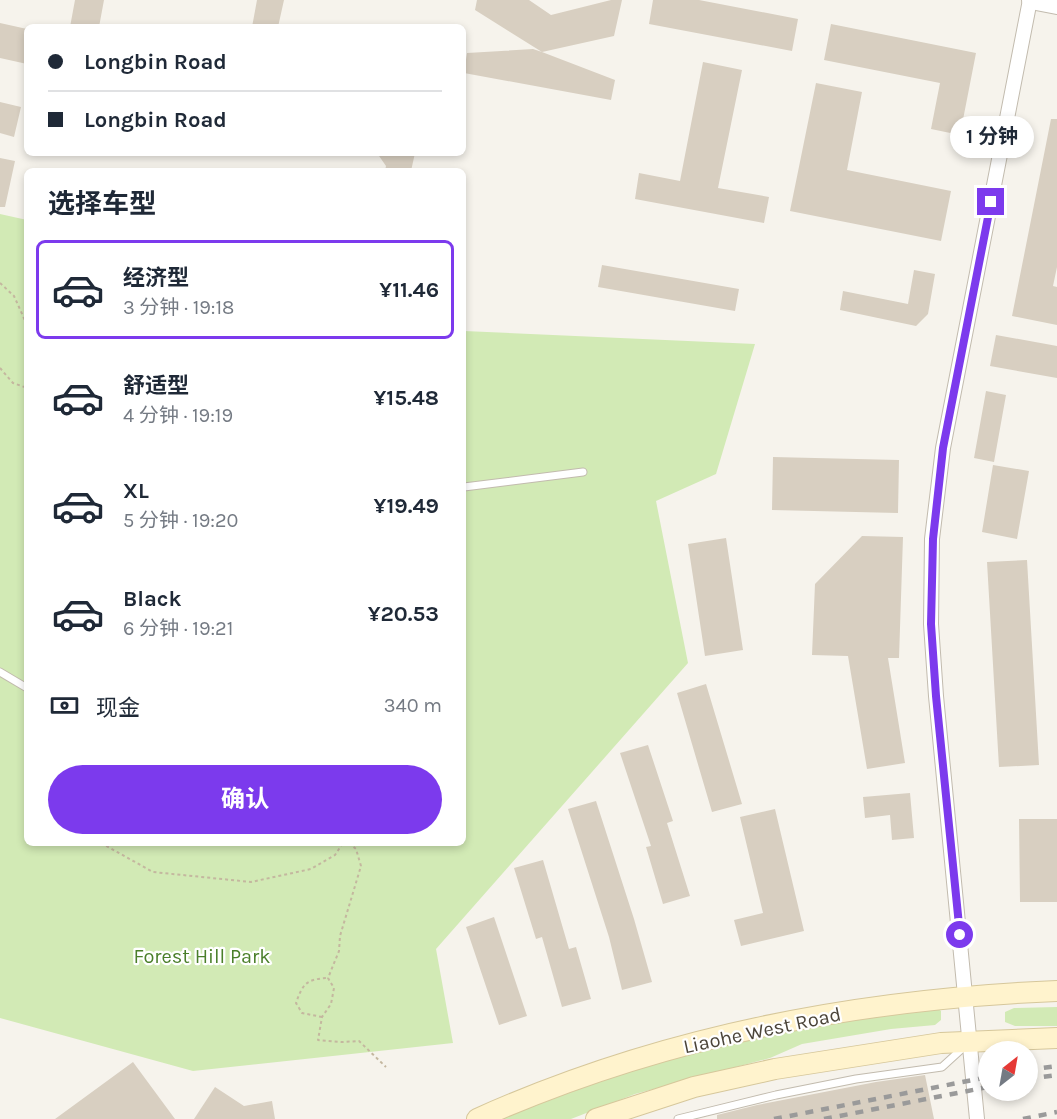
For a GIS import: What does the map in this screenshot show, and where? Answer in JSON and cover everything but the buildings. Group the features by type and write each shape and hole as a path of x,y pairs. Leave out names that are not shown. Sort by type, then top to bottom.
{"main road":[{"name":"Liaohe West Road","path":"477,1119 514,1102 591,1074 685,1046 767,1026 859,1008 966,996 1057,991"},
{"name":"Liaohe West Road","path":"596,1119 694,1087 775,1069 941,1043 1057,1038"}],"street":[{"path":"977,1119 936,696 931,624 933,539 943,448 1030,0 1057,5"}],"lane":[{"path":"466,487 582,472"},
{"path":"0,672 24,686"},
{"path":"678,1119 776,1095 856,1079 942,1067 970,1041"}],"path":[{"path":"0,283 14,296 24,318"},
{"path":"0,368 13,383 24,387"},
{"path":"106,846 153,872 251,882 311,869 334,855 341,846"},
{"path":"328,978 339,951 340,936 361,866 356,849 352,846"},
{"path":"328,978 334,988 331,1005 322,1017 318,1040 359,1041 386,1067"},
{"path":"322,1017 302,1013 296,1003 301,988 313,979 328,978"}],"green space":[{"name":"Forest Hill Park","path":"0,214 24,219 24,846 466,846 466,331 755,344 716,474 656,501 688,663 436,949 453,1043 193,1071 0,1018"},
{"path":"936,1007 941,1011 941,1020 935,1025 891,1029 802,1044 770,1058 635,1094 571,1119 500,1119 618,1076 707,1049 762,1035"},
{"path":"1057,1007 1057,1026 1015,1026 1005,1022 1005,1012 1014,1008"}],"railway":[{"path":"1038,1069 1057,1066"},
{"path":"1038,1078 1057,1075"},
{"path":"774,1119 978,1079"},
{"path":"824,1119 978,1089"},
{"path":"1023,1119 1057,1112"}],"route":[{"path":"960,935 931,624 933,539 943,448 991,202"}]}
